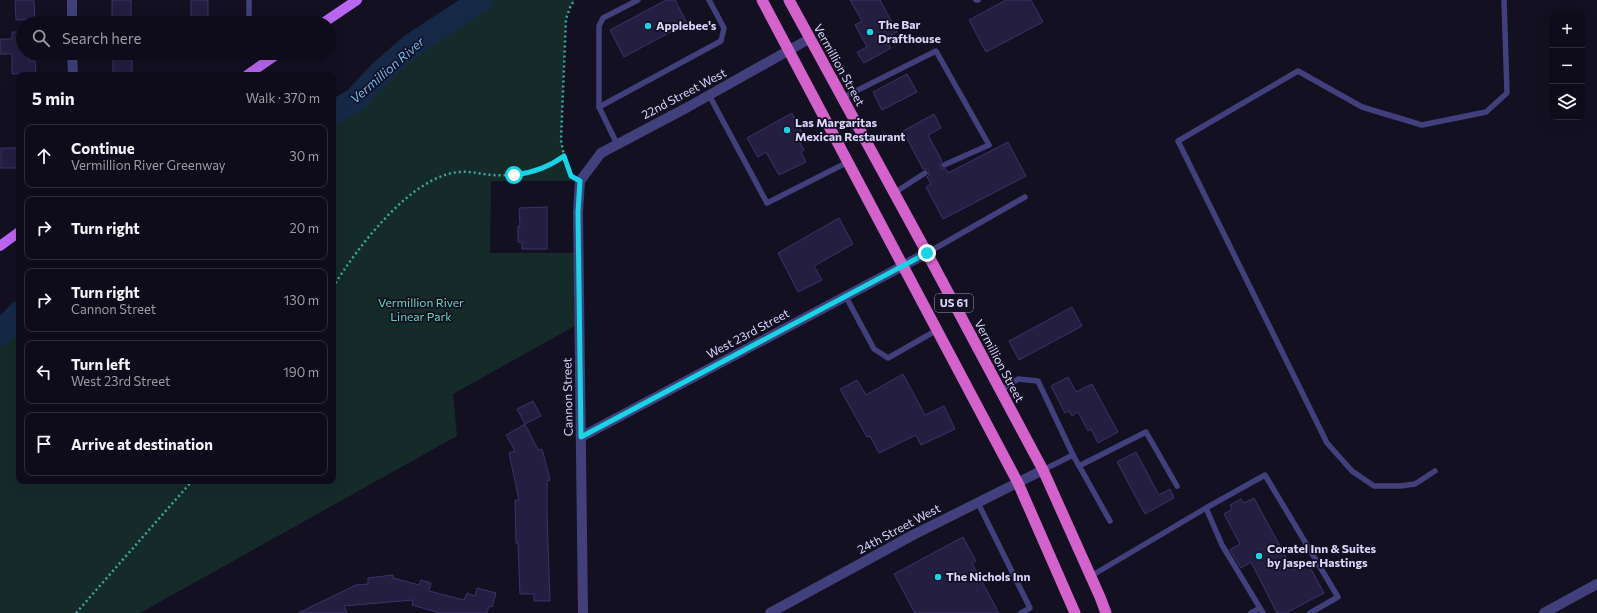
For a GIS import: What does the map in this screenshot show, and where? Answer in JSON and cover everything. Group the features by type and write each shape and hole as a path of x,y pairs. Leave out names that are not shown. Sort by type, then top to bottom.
{"highway":[{"name":"US 61","path":"762,0 1018,483 1075,613"},
{"name":"Vermillion Street","path":"789,0 927,253 1042,470 1091,576 1106,613"}],"main road":[{"path":"333,16 357,0"},
{"path":"251,72 266,60"},
{"path":"0,246 16,234"}],"street":[{"path":"72,0 72,16"},
{"name":"22nd Street West","path":"580,181 601,153 809,39"},
{"path":"72,60 72,72"},
{"name":"Cannon Street","path":"580,181 578,212 583,613"},
{"name":"West 23rd Street","path":"581,437 927,253"},
{"name":"24th Street West","path":"770,613 913,535 1042,470"},
{"path":"1544,613 1597,584"}],"lane":[{"path":"249,0 250,16"},
{"path":"617,144 599,107 599,26 603,18 638,0"},
{"path":"599,107 721,41 724,28 709,0"},
{"path":"1435,471 1415,484 1400,486 1374,486 1352,471 1327,443 1178,141 1298,71 1362,107 1422,125 1486,112 1507,93 1504,0"},
{"path":"842,98 936,51 989,144 944,165"},
{"path":"709,95 767,203 848,162"},
{"path":"894,192 925,173"},
{"path":"927,253 1025,197"},
{"path":"846,297 874,349 888,358 937,330"},
{"path":"1000,391 1018,379 1038,381 1073,456 1110,521"},
{"path":"1079,466 1146,432 1178,486"},
{"path":"1042,470 1073,456"},
{"path":"1091,576 1206,508 1266,475 1338,597 1310,613"},
{"path":"978,503 1030,608 1021,613"},
{"path":"1206,508 1222,545 1261,611 1251,613"}],"path":[{"path":"575,0 566,19 564,30 561,140 564,156 571,176 580,181"},
{"path":"336,282 346,266 390,214 418,188 446,174 459,172 514,175 529,173 554,164 564,156"},
{"path":"76,613 189,484"}],"green space":[{"name":"Vermillion River Linear Park","path":"481,0 575,0 568,14 565,30 561,140 564,156 571,175 580,181 491,181 490,253 579,253 580,323 453,394 457,436 140,613 0,613 0,334 16,316 16,484 336,484 336,111 356,99 382,71 412,45"}],"building":[{"path":"15,0 34,0 35,16 16,16 16,20"},
{"path":"112,0 131,0 131,16 112,16"},
{"path":"191,0 208,0 208,16 191,16"},
{"name":"Applebee's","path":"666,0 675,0 687,23 624,57 610,30"},
{"path":"850,0 880,0 897,32 885,38 891,48 864,63 857,52 867,47 855,25 862,21"},
{"path":"1006,0 1031,0 1043,22 986,52 969,20"},
{"path":"12,32 16,32 16,60 35,61 36,72 16,72 16,74 12,74 12,54 0,54 0,39 12,39"},
{"path":"113,60 132,60 132,72 113,72"},
{"path":"907,74 917,92 882,110 873,92"},
{"path":"792,113 802,132 796,136 804,150 801,152 806,162 779,175 766,152 758,157 747,138"},
{"path":"934,114 941,128 928,135 942,161 940,167 946,169 948,173 1008,142 1026,176 943,219 926,187 931,184 927,177 929,175 929,171 927,169 923,169 903,131"},
{"path":"1,148 16,148 16,168 1,168"},
{"path":"547,207 547,249 522,249 522,242 518,242 518,226 520,226 519,208"},
{"path":"839,218 853,244 814,266 822,280 798,292 778,253"},
{"path":"1072,307 1082,326 1019,360 1009,341"},
{"path":"903,374 925,415 944,406 955,429 921,445 916,435 879,453 870,436 867,437 840,389 857,380 866,395"},
{"path":"1068,377 1076,392 1092,384 1118,432 1098,443 1091,429 1088,431 1078,412 1072,416 1069,411 1065,413 1051,386"},
{"path":"533,401 541,416 525,424 517,409"},
{"path":"525,424 538,450 542,449 550,480 547,481 547,515 550,601 534,601 534,594 520,594 518,543 516,543 515,500 519,500 509,453 515,451 506,435"},
{"path":"1136,452 1159,495 1170,489 1174,498 1145,514 1117,462"},
{"name":"Coratel Inn & Suites by Jasper Hastings","path":"1254,498 1293,570 1307,562 1324,593 1286,613 1277,613 1251,562 1241,568 1230,550 1240,544 1224,514 1232,509 1230,505 1241,499 1244,503"},
{"name":"The Nichols Inn","path":"963,537 976,561 972,563 999,613 915,613 894,574"},
{"path":"393,575 393,578 419,585 421,580 431,583 429,591 464,600 467,593 475,596 477,588 496,593 492,607 489,606 487,613 440,613 412,605 413,600 344,606 347,613 298,613 356,585 368,584 368,578"}],"waterway":[{"name":"Vermillion River","path":"336,111 356,99 382,71 412,45 481,0"},
{"name":"Vermillion River","path":"0,334 16,316"}],"place":[{"name":"Applebee's","path":"648,26"},
{"name":"The Bar Drafthouse","path":"870,32"},
{"name":"Las Margaritas Mexican Restaurant","path":"787,130"},
{"name":"Coratel Inn & Suites by Jasper Hastings","path":"1259,556"},
{"name":"The Nichols Inn","path":"938,577"}],"route":[{"path":"514,175 529,173 554,164 564,156 571,176 580,181 578,212 581,437 927,253"}]}
